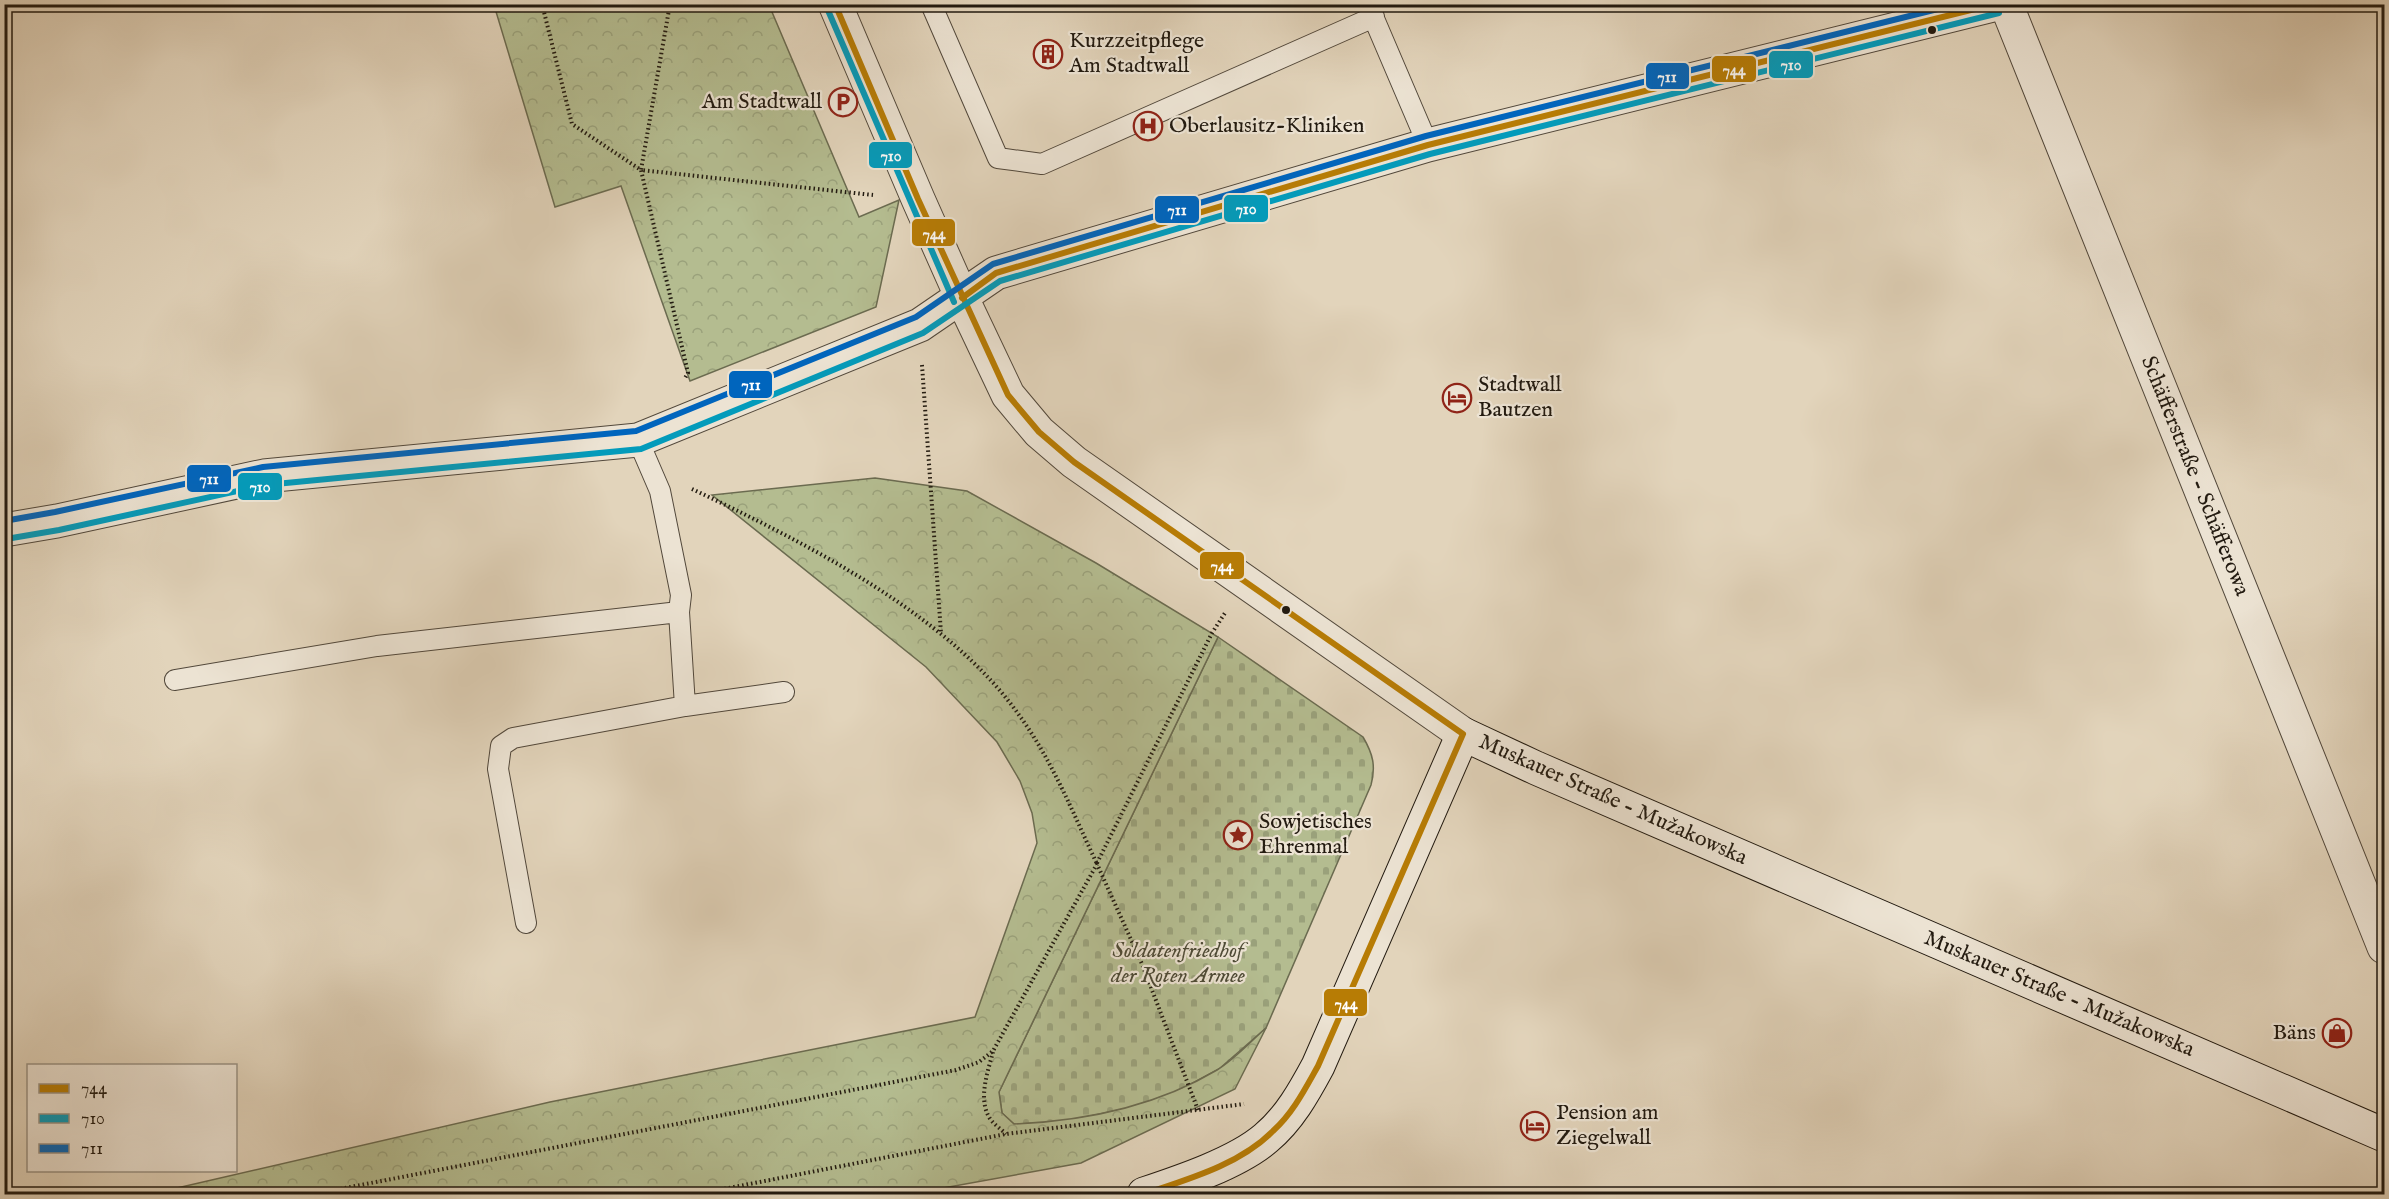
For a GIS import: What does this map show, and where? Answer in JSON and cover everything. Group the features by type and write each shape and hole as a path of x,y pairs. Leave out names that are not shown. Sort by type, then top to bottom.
{"street":[{"name":"Muskauer Straße - Mužakowska","path":"836,4 918,199 1008,395 1039,432 1074,462 1462,734 2385,1135"},
{"path":"4,530 57,521 264,476 638,440 920,325 996,273 1428,145 1997,4"},
{"name":"Schäfferstraße - Schäfferowa","path":"2006,4 2385,947"},
{"path":"1144,1194 1194,1177 1249,1150 1280,1125 1301,1097 1318,1066 1462,734"}],"lane":[{"path":"931,4 998,158 1042,164 1371,11 1428,145"},
{"path":"638,440 660,490 681,595 679,612 685,706"},
{"path":"175,680 377,645 679,612"},
{"path":"526,922 498,769 501,746 513,738 685,706 784,692"}],"path":[{"path":"542,4 572,123 641,170 918,199"},
{"path":"670,4 641,170 688,373 683,381"},
{"path":"920,325 941,634"},
{"path":"684,482 692,489 766,524 874,586 941,634 978,667 1019,714 1052,768 1097,864 1142,964 1198,1110 1006,1134 698,1194"},
{"path":"1006,1134 989,1118 985,1102 985,1085 993,1051 1097,864 1212,633 1245,582"},
{"path":"314,1194 956,1070 979,1062 993,1051"}],"green space":[{"path":"494,5 769,5 859,217 899,200 876,307 690,381 621,186 555,207"},
{"path":"875,478 967,491 1096,563 1218,637 999,1092 1002,1113 1014,1124 1067,1120 1119,1110 1169,1094 1217,1070 1266,1028 1235,1089 1081,1163 910,1194 151,1194 550,1102 975,1017 1037,843 1032,813 1020,781 997,742 926,667 712,495"},
{"name":"Soldatenfriedhof der Roten Armee","path":"1218,637 1363,737 1373,760 1371,785 1266,1028 1219,1069 1174,1093 1133,1107 1062,1122 1014,1124 1002,1113 999,1092"}],"transit line":[{"name":"744","path":"835,4 918,199 1008,395 1039,432 1074,462 1463,734"},
{"name":"711","path":"4,521 263,467 636,431 916,317 993,264 1426,136 1958,4"},
{"name":"744","path":"962,298 996,273 1428,145 1995,4"},
{"name":"710","path":"827,8 954,302"},
{"name":"710","path":"6,539 59,530 265,485 641,449 923,333 1000,281 1430,154 1999,13"},
{"name":"744","path":"1144,1194 1212,1170 1245,1153 1273,1131 1293,1109 1318,1066 1463,734"}],"place":[{"name":"Kurzzeitpflege Am Stadtwall","path":"1048,54"},
{"name":"Am Stadtwall","path":"843,102"},
{"name":"Oberlausitz-Kliniken","path":"1148,126"},
{"name":"Stadtwall Bautzen","path":"1457,398"},
{"name":"Sowjetisches Ehrenmal","path":"1238,835"},
{"name":"Bäns","path":"2337,1033"},
{"name":"Pension am Ziegelwall","path":"1535,1126"}]}
